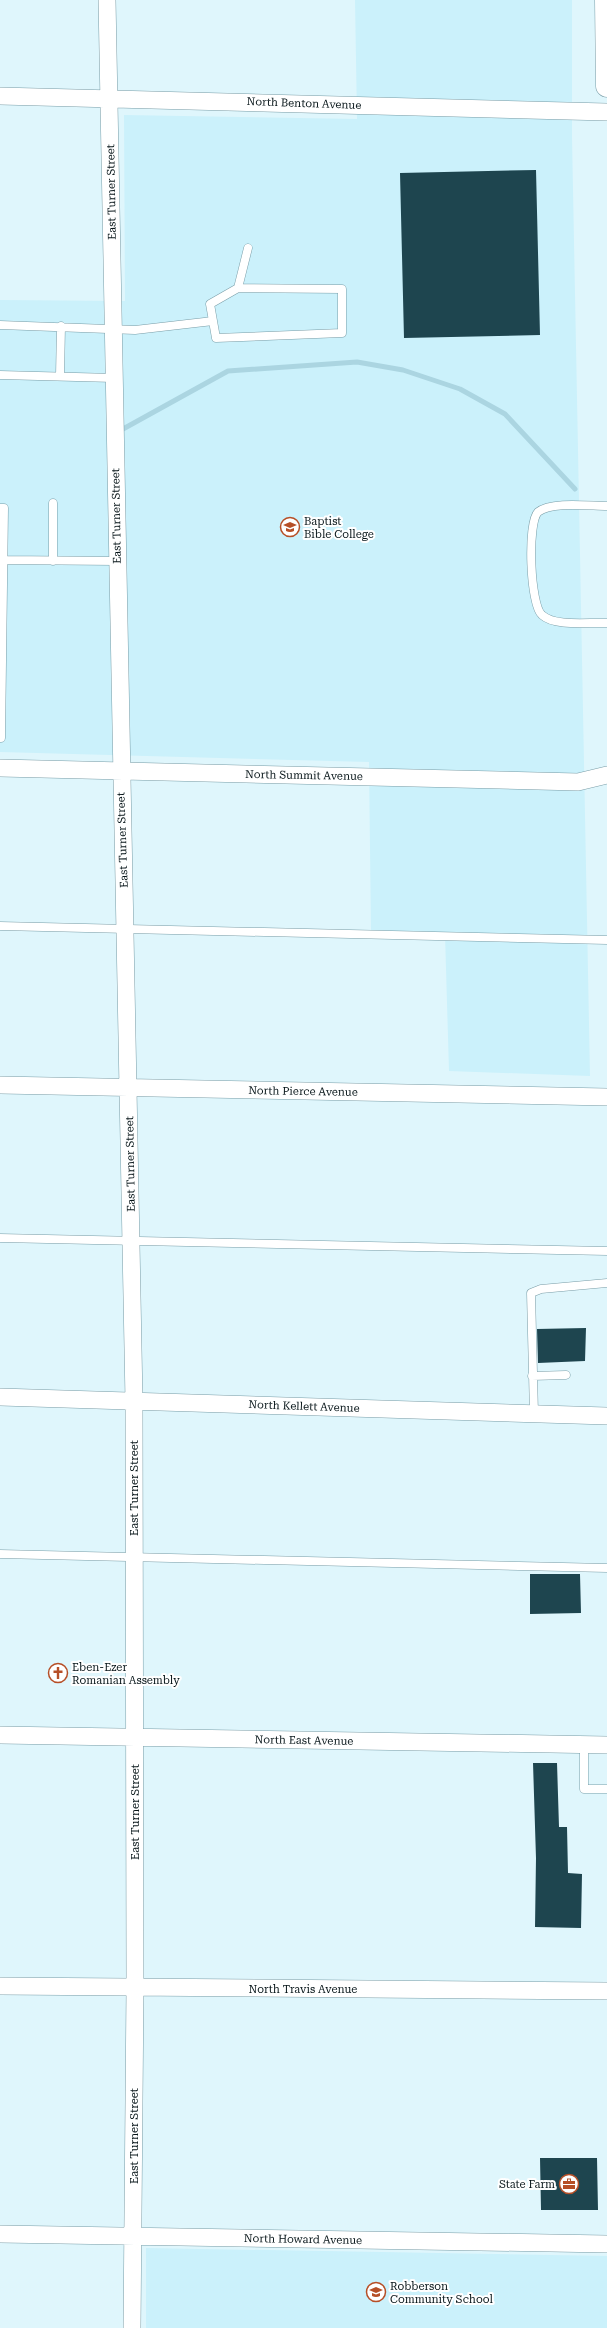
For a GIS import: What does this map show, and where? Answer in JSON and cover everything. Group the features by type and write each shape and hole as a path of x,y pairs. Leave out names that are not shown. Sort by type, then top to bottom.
{"main road":[{"path":"606,0 607,86"}],"street":[{"name":"East Turner Street","path":"107,0 120,770 129,1088 134,1400 135,1988 132,2328"},
{"name":"North Benton Avenue","path":"0,96 607,112"},
{"name":"North Summit Avenue","path":"0,768 578,782 607,775"},
{"name":"North Pierce Avenue","path":"0,1084 129,1088 607,1097"},
{"name":"North Kellett Avenue","path":"0,1397 607,1416"},
{"name":"North East Avenue","path":"0,1735 607,1745"},
{"name":"North Travis Avenue","path":"0,1986 607,1990"},
{"name":"North Howard Avenue","path":"0,2234 607,2244"}],"lane":[{"path":"238,288 248,248"},
{"path":"238,288 342,289 342,333 216,338 210,304 238,288"},
{"path":"0,325 61,326 135,330 213,321"},
{"path":"60,376 61,326"},
{"path":"0,375 114,378"},
{"path":"53,503 53,560"},
{"path":"607,506 549,506 537,513 531,527 534,600 541,614 553,622 607,623"},
{"path":"0,508 4,508 1,738"},
{"path":"3,560 117,561"},
{"path":"0,926 607,940"},
{"path":"0,1238 607,1251"},
{"path":"534,1414 531,1293 542,1289 607,1283"},
{"path":"532,1376 566,1375"},
{"path":"0,1554 607,1568"},
{"path":"584,1745 584,1789 607,1789"}],"shaded area":[{"name":"Baptist Bible College","path":"355,0 572,0 572,137 590,1076 449,1071 445,934 371,933 369,762 0,752 0,300 125,301 124,115 357,119"},
{"name":"Robberson Community School","path":"146,2248 607,2256 607,2328 146,2328"}],"building":[{"path":"536,170 540,335 404,338 400,173"},
{"path":"586,1328 585,1361 538,1363 537,1329"},
{"path":"530,1574 580,1574 581,1613 530,1614"},
{"path":"533,1763 557,1763 559,1827 567,1827 568,1873 582,1874 581,1928 535,1927 536,1858"},
{"name":"State Farm","path":"540,2158 597,2158 598,2210 541,2210"}],"waterway":[{"path":"123,429 228,371 357,362 403,370 460,389 505,414 575,489"}],"place":[{"name":"Baptist Bible College","path":"290,527"},
{"name":"Eben-Ezer Romanian Assembly","path":"58,1673"},
{"name":"State Farm","path":"569,2184"},
{"name":"Robberson Community School","path":"376,2292"}]}
